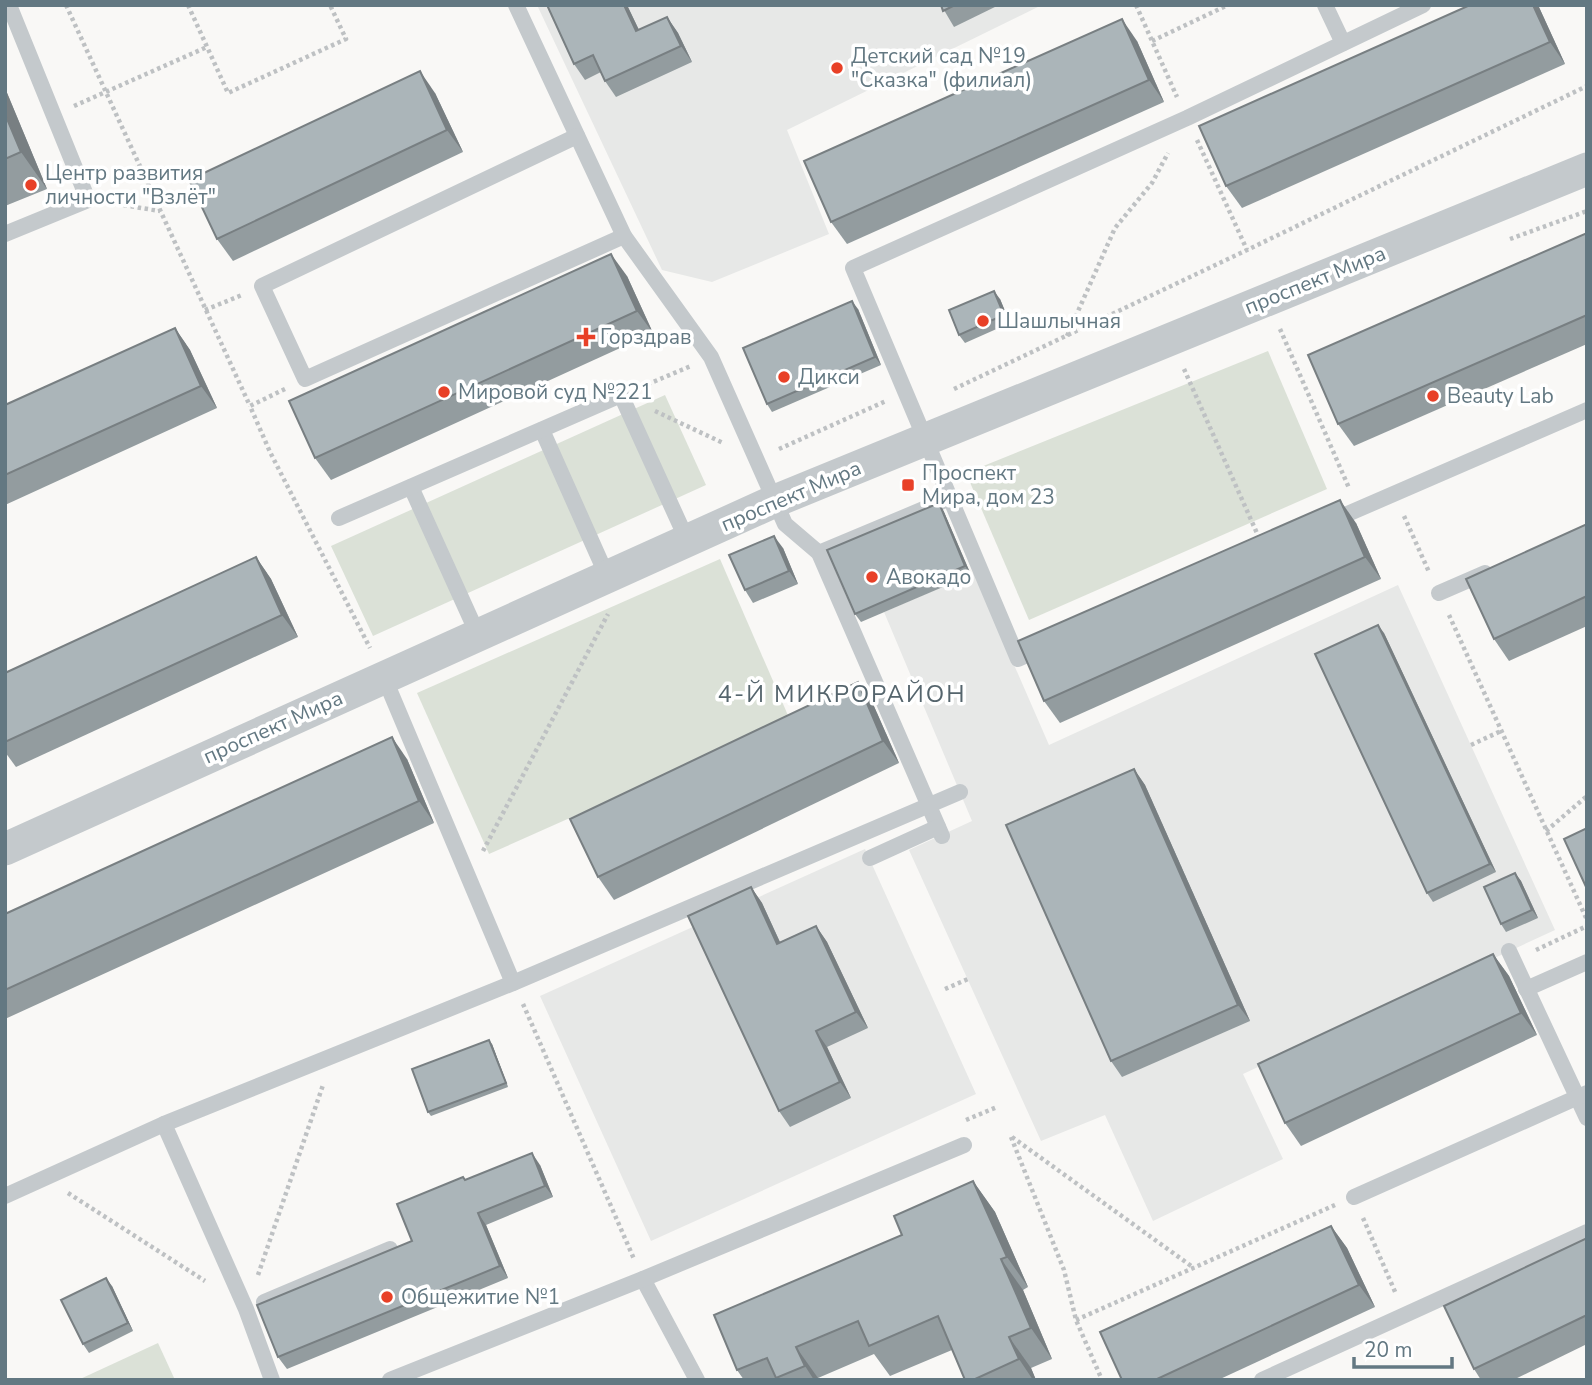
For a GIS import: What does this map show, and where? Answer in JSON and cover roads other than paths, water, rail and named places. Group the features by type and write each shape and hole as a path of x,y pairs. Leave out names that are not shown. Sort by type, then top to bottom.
{"street":[{"name":"проспект Мира","path":"5,849 775,501 1587,169"}],"lane":[{"path":"5,234 88,200 9,5"},
{"path":"516,5 624,236 711,357 785,524 819,554 940,831 870,858"},
{"path":"1325,5 1343,43"},
{"path":"1055,642 1018,659 853,268 1186,118 1423,5"},
{"path":"577,136 262,286 305,379 624,236"},
{"path":"339,518 621,395 687,541"},
{"path":"1312,530 1587,410"},
{"path":"541,430 607,576"},
{"path":"411,487 478,635"},
{"path":"819,554 950,498"},
{"path":"1439,593 1501,565"},
{"path":"384,677 513,983"},
{"path":"5,1196 163,1124 513,983 960,792"},
{"path":"1511,956 1582,1095 1587,1118"},
{"path":"1527,989 1587,962"},
{"path":"1353,1197 1582,1095"},
{"path":"163,1124 246,1309 272,1380"},
{"path":"390,1380 643,1279 964,1145"},
{"path":"1262,1380 1587,1232"},
{"path":"246,1309 390,1249"},
{"path":"643,1279 698,1380"}],"place":[{"name":"Детский сад №19 \"Сказка\" (филиал)","path":"837,68"},
{"name":"Центр развития личности \"Взлёт\"","path":"31,185"},
{"name":"Шашлычная","path":"983,321"},
{"name":"Горздрав","path":"586,337"},
{"name":"Дикси","path":"784,377"},
{"name":"Мировой суд №221","path":"444,392"},
{"name":"Beauty Lab","path":"1433,396"},
{"name":"Проспект Мира, дом 23","path":"908,485"},
{"name":"Авокадо","path":"872,577"},
{"name":"Общежитие №1","path":"387,1297"}],"district":[{"name":"4-Й МИКРОРАЙОН","path":"842,694"}]}
